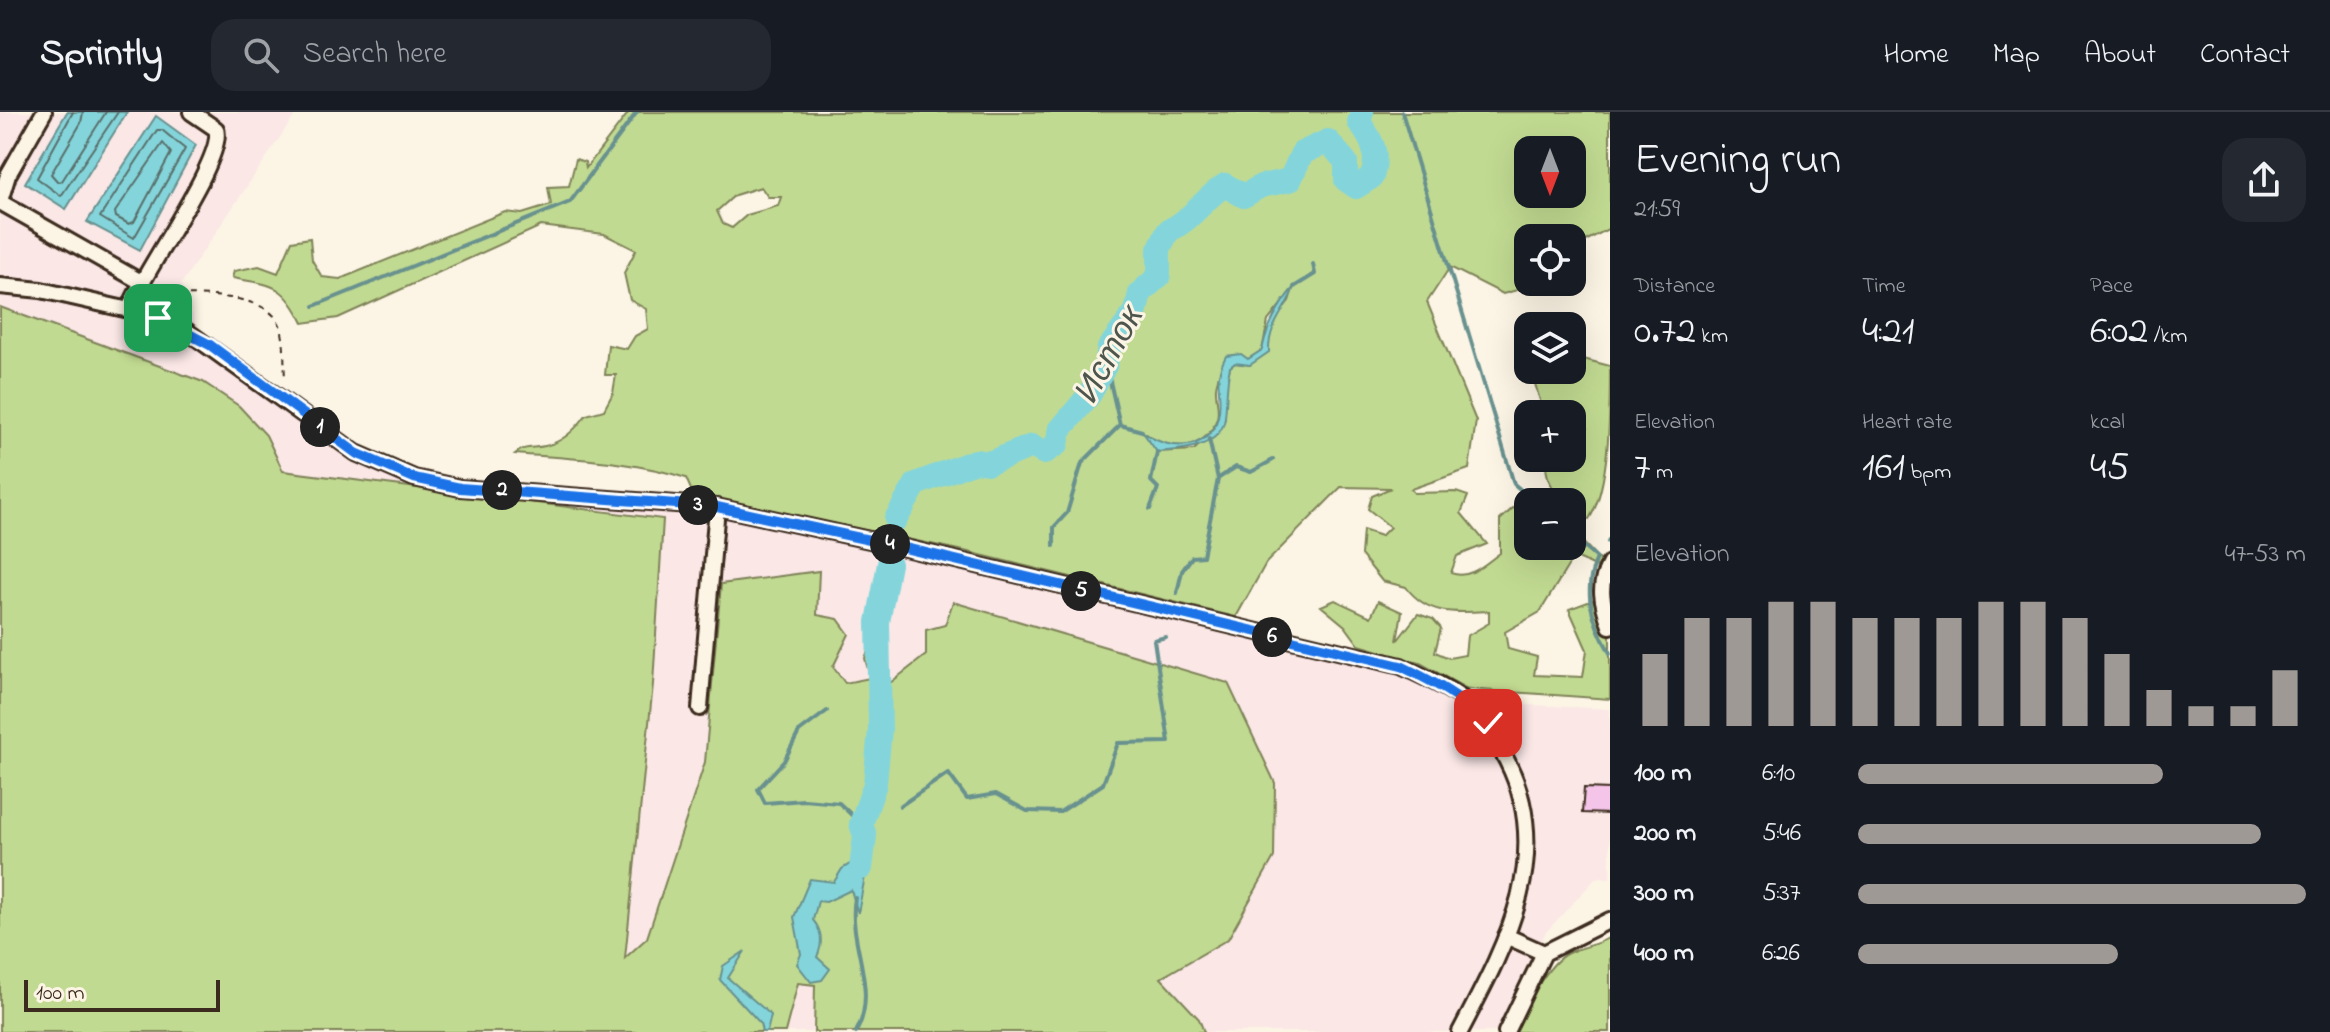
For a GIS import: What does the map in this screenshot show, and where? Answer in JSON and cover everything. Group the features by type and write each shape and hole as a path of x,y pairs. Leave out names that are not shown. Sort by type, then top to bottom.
{"lane":[{"path":"44,112 8,175 0,201 137,288"},
{"path":"129,310 137,288 207,169 218,142 216,129 191,112"},
{"path":"0,286 41,290 129,310 184,329 356,453 414,478 460,488 717,507 888,544 1401,666 1438,684 1470,705 1488,723 1525,805 1529,836 1526,862 1506,936 1460,1032"},
{"path":"700,708 717,507"},
{"path":"1610,563 1601,579 1602,602 1610,626"},
{"path":"1506,1032 1544,953 1610,920"},
{"path":"1506,936 1544,953"}],"path":[{"path":"137,288 248,300 264,307 281,327 285,379"}],"shaded area":[{"path":"0,112 297,112 181,284 197,329 355,441 400,465 459,481 629,490 723,503 1417,664 1492,703 1610,709 1610,878 1596,878 1545,933 1496,1032 0,1032"}],"green space":[{"path":"629,112 1610,112 1610,228 1586,241 1586,224 1514,224 1514,291 1503,294 1450,267 1427,302 1476,421 1469,469 1411,489 1414,493 1456,492 1468,496 1461,513 1487,544 1457,556 1451,573 1471,573 1500,553 1500,520 1513,508 1514,560 1572,560 1540,612 1505,632 1508,649 1537,657 1534,675 1583,677 1587,650 1569,609 1596,599 1610,635 1610,699 1467,689 1420,663 1359,645 1345,626 1321,606 1335,600 1371,617 1378,601 1402,612 1397,641 1418,614 1433,619 1441,628 1435,652 1449,658 1465,655 1467,636 1489,623 1489,611 1443,611 1423,603 1406,587 1382,581 1361,555 1363,530 1381,536 1390,527 1368,509 1372,496 1391,488 1341,487 1266,563 1236,617 964,551 712,498 692,492 686,478 644,467 515,454 526,448 558,441 586,415 604,410 613,393 616,375 605,375 608,345 627,349 635,336 648,329 646,309 630,300 624,273 636,250 604,234 541,226 338,318 303,323 290,300 276,288 232,278 234,271 259,266 278,273 292,241 310,238 312,260 322,277 340,279 505,212 522,214 551,205 548,187 569,186 576,159 585,162 586,168","holes":["761,187 768,197 781,197 778,206 747,215 732,228 723,224 717,211 735,195","1293,289 1289,301 1272,322 1268,343 1250,365 1235,363 1230,367 1224,392 1225,419 1194,450 1157,452 1145,433 1175,446 1196,443 1212,429 1218,414 1217,383 1226,357 1248,359 1262,350 1268,321"]},
{"path":"0,307 203,382 239,406 266,435 283,471 663,519 653,684 625,958 647,938 705,762 721,584 819,571 817,615 838,619 849,634 833,667 845,683 870,678 865,658 873,639 883,648 874,668 890,683 926,655 926,630 945,625 953,602 1228,683 1275,783 1274,857 1228,939 1161,978 1199,1019 1204,1032 814,1032 815,985 798,983 785,1032 0,1032"},
{"path":"1586,360 1610,366 1605,469 1596,505 1589,519 1586,518 1586,488 1553,488 1547,472 1586,472 1586,400 1540,400 1535,384 1586,384"},
{"path":"1586,545 1601,561 1597,567 1582,560 1586,560"},
{"path":"1610,937 1610,1032 1512,1032 1536,988 1560,958"}],"water":[{"path":"67,112 127,112 66,209 25,183"},
{"path":"156,116 196,145 140,250 87,222"},
{"path":"1294,287 1274,325 1269,352 1250,365 1235,363 1230,367 1225,417 1216,436 1198,446 1157,452 1142,431 1152,438 1174,445 1196,443 1206,438 1218,417 1218,381 1226,356 1241,354 1248,359 1262,350 1274,316"},
{"path":"865,836 867,866 858,913 851,890 826,902 818,901 813,920 821,938 817,957 830,969 822,980 811,982 797,964 801,954 794,917 810,879 834,882 842,869 853,862"},
{"path":"745,951 728,978 771,1015 767,1032 762,1032 760,1023 720,980 723,966"}],"building":[{"path":"1584,788 1610,789 1610,814 1582,813"}],"waterway":[{"path":"314,306 570,202 637,112"},
{"name":"Исток","path":"896,519 916,484 975,461 989,463 1032,446 1044,453 1057,444 1060,430 1090,394 1106,364 1109,348 1136,311 1140,293 1159,276 1159,249 1168,231 1225,185 1244,196 1261,186 1290,180 1302,153 1328,141 1346,162 1346,180 1356,187 1372,177 1375,154 1359,122 1362,112"},
{"path":"1402,112 1514,484 1519,488"},
{"path":"1294,287 1315,274 1313,264"},
{"path":"1106,364 1120,425 1142,431"},
{"path":"1054,546 1054,527 1067,513 1082,463 1120,425"},
{"path":"1177,593 1182,571 1192,557 1203,556 1218,479 1209,439"},
{"path":"1150,509 1158,488 1151,481 1157,452"},
{"path":"1219,478 1236,467 1251,472 1273,460"},
{"path":"1586,548 1597,558 1590,583 1591,606 1610,653"},
{"name":"Исток","path":"861,868 865,836 861,824 875,784 880,729 878,622 889,564"},
{"path":"900,806 948,773 967,799 996,794 1027,811 1060,812 1103,784 1118,743 1169,742 1154,640 1166,637"},
{"path":"827,711 799,732 784,761 758,789 765,803 804,800 839,803 861,824"},
{"path":"855,898 855,932 865,999 863,1016 856,1032"}],"route":[{"path":"158,318 210,345 356,453 414,478 460,488 667,501 761,515 1401,666 1438,684 1470,705 1488,723"}]}
